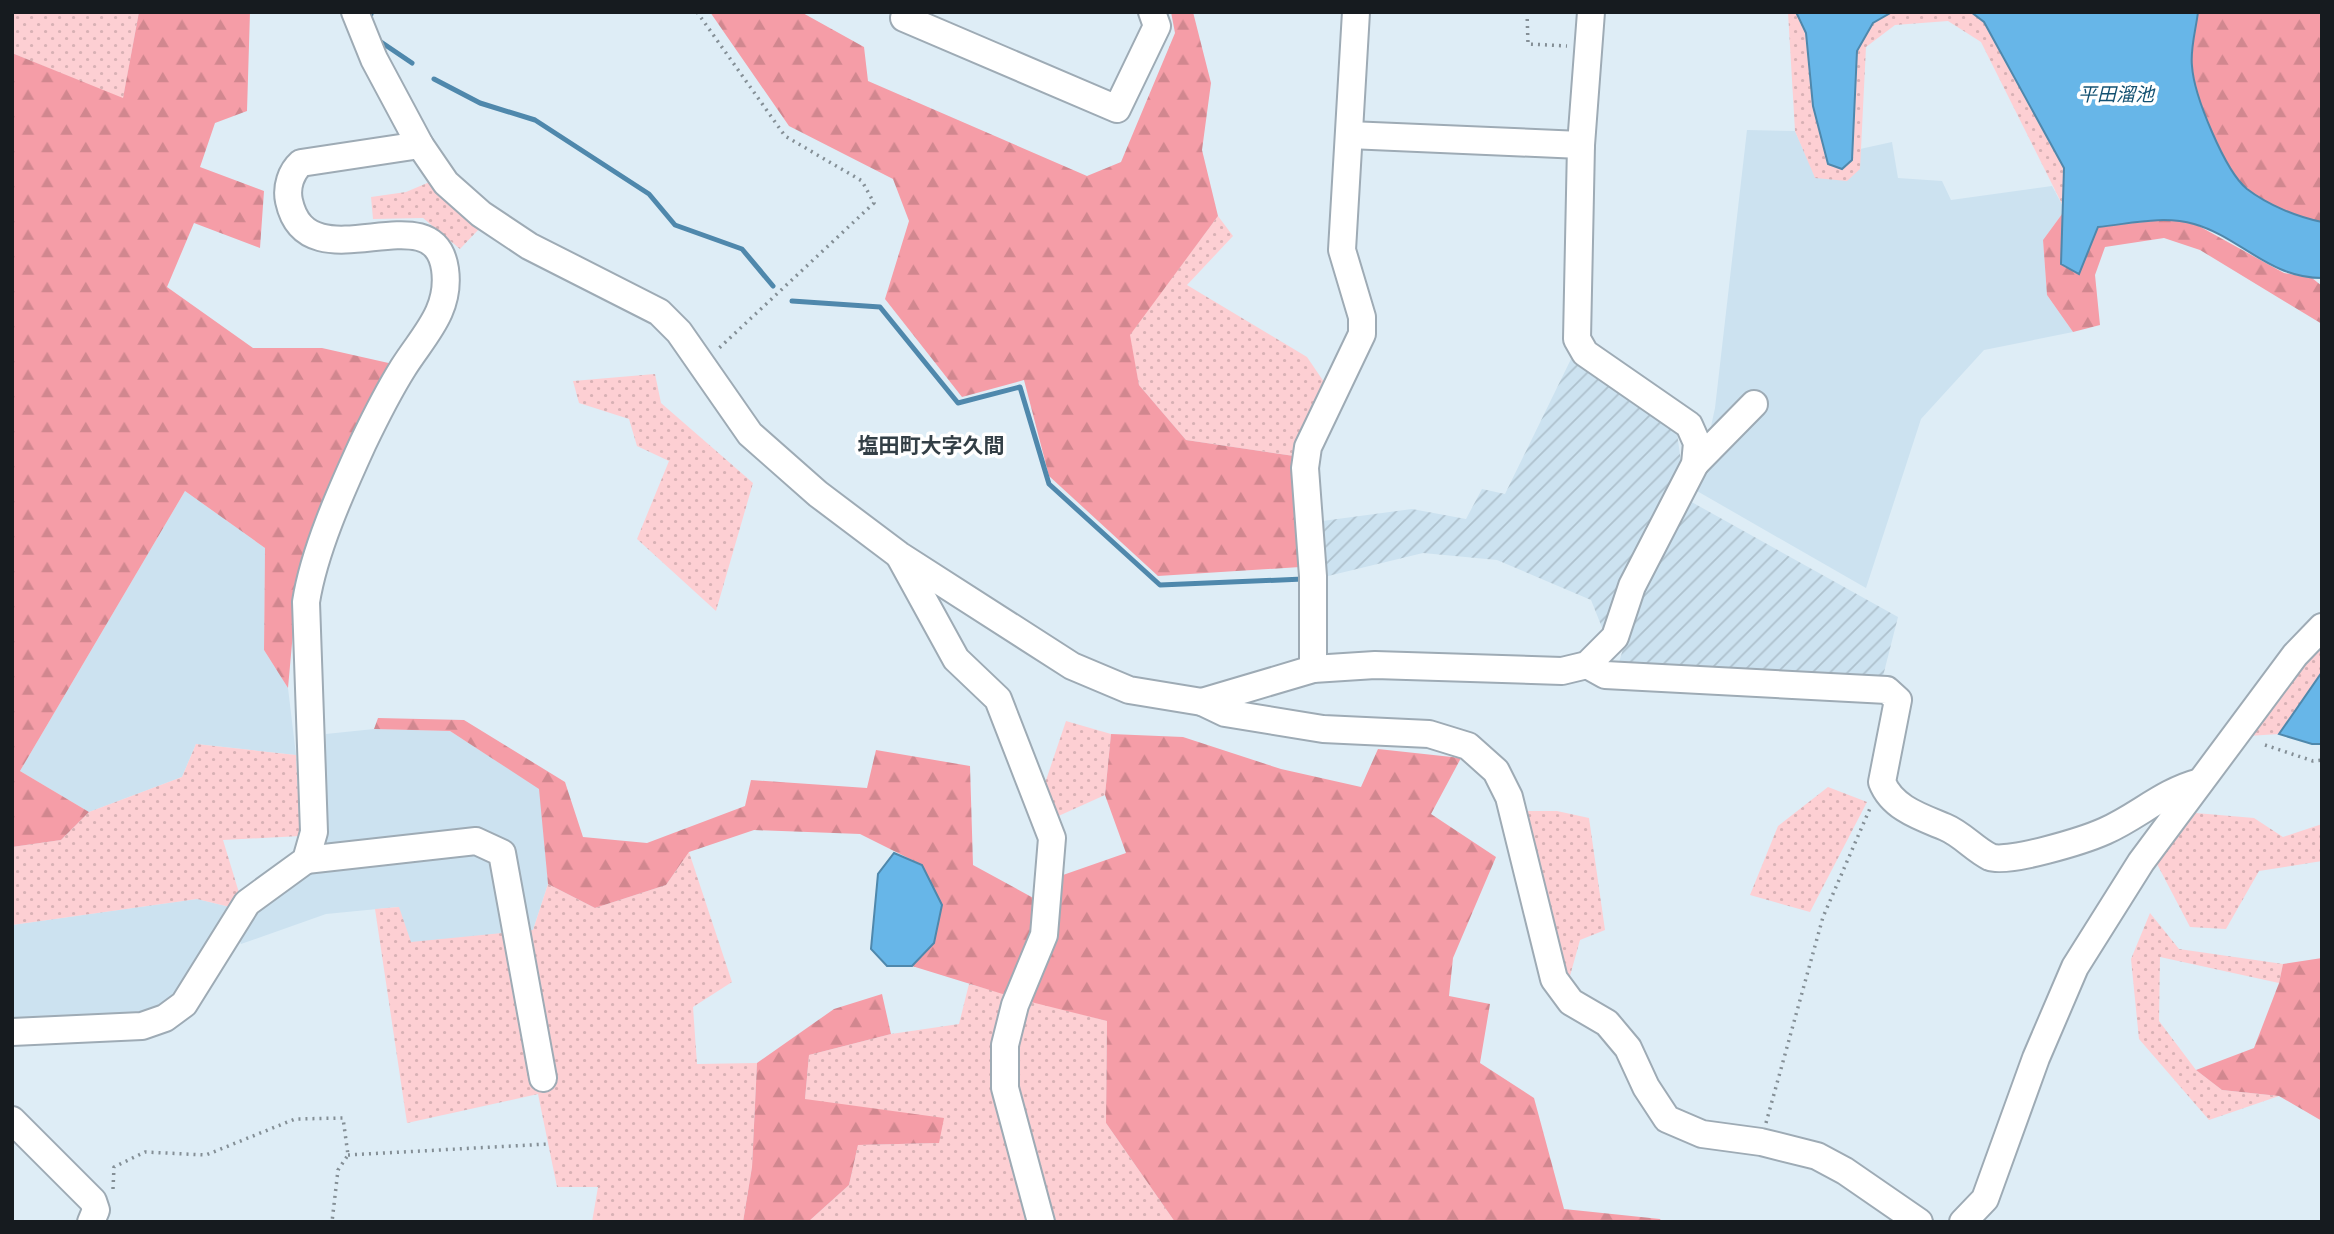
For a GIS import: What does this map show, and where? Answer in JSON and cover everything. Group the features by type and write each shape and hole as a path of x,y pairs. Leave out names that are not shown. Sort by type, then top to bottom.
{"street":[{"path":"355,12 374,59 420,145 446,183 481,214 529,246 659,312 679,332 750,434 818,494 899,555 1072,666 1129,690 1202,702 1238,715 1323,729 1429,734 1468,746 1496,771 1509,797 1554,979 1571,1002 1607,1023 1628,1048 1646,1087 1667,1119 1702,1134 1761,1142 1817,1156 1919,1222"},
{"path":"906,12 904,18 1117,109 1157,26 1152,12"},
{"path":"1313,669 1313,576 1305,468 1308,447 1362,334 1362,317 1342,250 1356,12"},
{"path":"1591,12 1581,145 1577,339 1585,353 1689,425 1697,443 1695,464"},
{"path":"1349,135 1581,145"},
{"path":"306,860 314,832 306,602 310,573 363,443 404,367 434,326 444,296 445,269 438,248 425,238 406,234 334,241 306,232 294,219 288,196 292,171 301,163 420,145"},
{"path":"1202,702 1313,669 1375,665 1562,671 1587,665 1615,637 1632,586 1695,464 1754,404"},
{"path":"899,555 956,659 998,699 1052,838 1044,935 1015,1005 1005,1045 1005,1088 1041,1222"},
{"path":"1964,1222 1985,1199 2036,1058 2075,967 2141,862 2295,655 2322,627"},
{"path":"1587,665 1605,675 1887,690 1898,700 1882,782 1887,794 1910,812 1953,830 1992,858 2031,855 2105,831 2175,789 2200,782"},
{"path":"12,1032 142,1026 165,1018 184,1004 247,903 306,860 476,841 502,853 543,1078"},
{"path":"12,1120 93,1201 94,1216"}],"path":[{"path":"697,12 785,136 862,181 874,203 702,364"},
{"path":"1527,12 1528,44 1589,48"},
{"path":"2265,745 2313,761 2322,760"},
{"path":"1761,1142 1823,917 1882,782"},
{"path":"94,1216 112,1201 114,1167 145,1152 206,1155 295,1119 343,1118 348,1155 338,1170 332,1222"},
{"path":"348,1155 548,1144"}],"shaded area":[{"path":"12,12 139,12 123,99 12,53"},
{"path":"1788,12 1795,12 1806,33 1813,106 1852,160 1857,51 1873,23 1892,12 1971,12 1984,22 2064,168 2065,210 1981,42 1948,21 1895,25 1866,47 1860,169 1847,181 1815,178 1795,131"},
{"path":"1747,130 1795,131 1816,178 1860,169 1860,149 1892,142 1898,178 1942,181 1951,200 2052,186 2065,210 2043,240 2047,295 2073,332 1984,350 1921,419 1866,588 1697,491 1715,408"},
{"path":"432,181 479,229 460,249 423,218 373,219 371,197 406,192"},
{"path":"1218,216 1233,236 1187,285 1307,357 1324,382 1294,456 1186,440 1139,385 1129,335"},
{"path":"1571,359 1677,433 1681,462 1605,635 1591,600 1497,560 1423,553 1328,576 1315,522 1412,509 1466,519 1482,489 1505,494"},
{"path":"655,374 661,403 753,483 716,611 637,539 669,461 637,446 629,419 579,403 573,381"},
{"path":"185,491 265,548 264,650 288,688 296,755 196,744 182,777 89,812 20,771"},
{"path":"1688,500 1898,617 1881,684 1617,669 1641,589"},
{"path":"2322,640 2322,672 2279,734 2248,736"},
{"path":"1066,721 1111,734 1105,795 1054,818 1042,792"},
{"path":"374,729 450,731 540,789 548,884 533,930 411,943 398,907 326,914 241,944 237,931 325,828 326,734"},
{"path":"196,744 296,755 300,836 223,840 240,896 230,907 197,899 12,925 12,847 61,840 89,812 182,777"},
{"path":"1828,787 1867,802 1810,912 1750,895 1778,826"},
{"path":"1524,811 1557,811 1589,818 1605,930 1580,940 1568,983"},
{"path":"2196,813 2254,818 2283,837 2322,824 2322,861 2259,871 2226,929 2190,927 2157,864"},
{"path":"689,852 732,982 693,1007 697,1064 757,1063 752,1167 743,1222 592,1222 598,1187 557,1187 538,1094 407,1123 375,909 399,907 411,942 533,930 548,884 595,908 666,885"},
{"path":"197,899 230,907 176,1001 140,1020 12,1021 12,925"},
{"path":"2150,913 2179,949 2283,964 2279,983 2160,957 2159,1021 2196,1070 2222,1090 2279,1096 2209,1120 2139,1039 2131,959"},
{"path":"969,984 1107,1021 1106,1123 1175,1222 808,1222 849,1185 858,1145 939,1143 805,1099 809,1055 891,1034 959,1024"}],"green space":[{"path":"139,12 250,12 247,111 215,123 200,167 264,191 260,248 194,223 167,287 253,348 322,348 393,364 297,588 288,688 264,650 265,548 185,491 20,771 89,812 61,840 12,847 12,53 123,98"},
{"path":"710,12 801,12 864,47 868,81 1087,176 1121,162 1175,33 1171,12 1193,12 1211,83 1202,150 1218,216 1130,335 1139,385 1186,440 1294,456 1300,567 1158,576 1049,476 1024,380 962,397 885,299 909,221 893,179 789,126"},
{"path":"2198,12 2322,12 2322,222 2293,214 2264,200 2247,189 2229,166 2212,132 2194,79 2192,53"},
{"path":"2065,210 2061,264 2097,227 2170,219 2197,225 2284,273 2312,278 2322,286 2322,324 2200,250 2164,238 2105,247 2095,275 2100,325 2073,332 2047,295 2043,240"},
{"path":"378,718 464,720 565,782 583,837 647,843 745,806 751,780 867,788 876,750 970,766 973,865 1048,906 1063,875 1126,853 1105,795 1111,734 1183,737 1281,769 1361,787 1378,749 1461,758 1431,814 1496,857 1453,958 1449,996 1490,1004 1480,1063 1534,1098 1564,1209 1660,1219 1662,1222 1175,1222 1106,1123 1107,1021 1019,999 912,966 934,943 922,865 860,834 754,830 689,852 666,885 595,908 548,884 539,789 450,731 374,729"},
{"path":"2322,958 2322,1121 2279,1096 2222,1090 2196,1070 2254,1048 2279,983 2283,964"},
{"path":"882,994 891,1034 809,1055 805,1099 944,1118 939,1143 858,1145 849,1185 808,1222 743,1222 752,1167 757,1063 834,1009"}],"water":[{"path":"1796,12 1892,12 1873,23 1857,51 1852,160 1842,169 1828,164 1813,106 1806,33"},
{"name":"平田溜池","path":"1971,12 2198,12 2192,46 2194,79 2204,113 2220,150 2238,180 2247,189 2283,210 2322,222 2322,278 2286,271 2211,230 2170,220 2098,227 2079,274 2061,264 2064,168 1984,22"},
{"path":"2322,672 2322,744 2312,744 2279,734"},
{"path":"894,853 922,865 942,905 934,943 912,966 887,966 871,949 878,874"}],"waterway":[{"path":"378,40 412,63"},
{"path":"434,79 480,103 535,120 649,194 675,225 742,249 773,286"},
{"path":"792,301 880,307 958,403 1020,387 1049,484 1160,585 1303,579"}],"district":[{"name":"塩田町大字久間","path":"931,446"}]}
